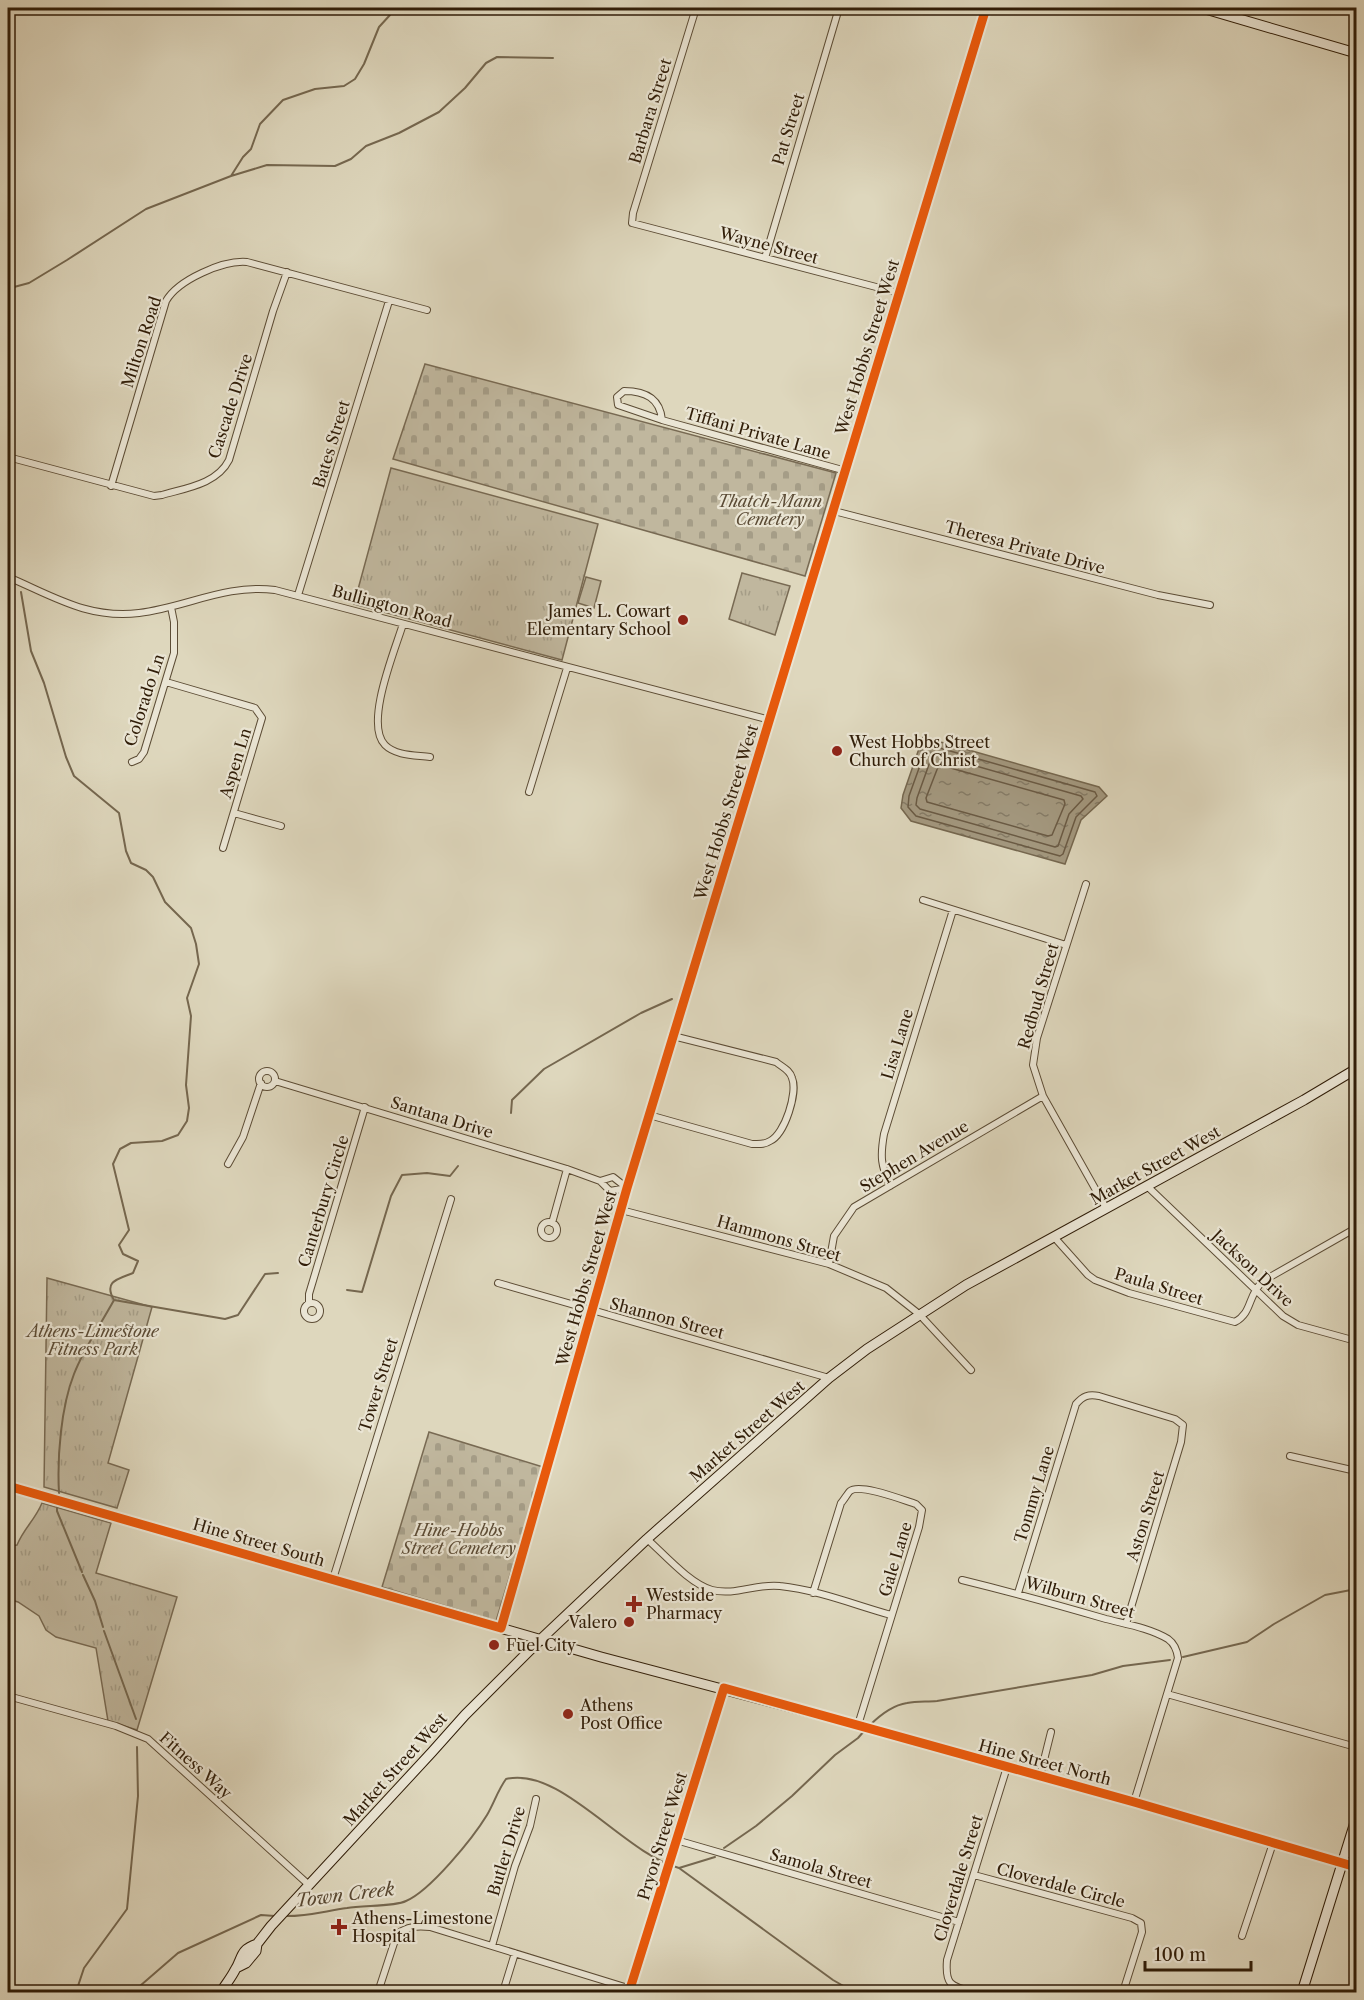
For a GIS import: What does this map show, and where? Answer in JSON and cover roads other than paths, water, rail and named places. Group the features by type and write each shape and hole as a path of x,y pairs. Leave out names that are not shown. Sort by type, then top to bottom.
{"street":[{"name":"Barbara Street","path":"632,223 633,213 696,8"},
{"name":"Pat Street","path":"765,258 839,8"},
{"name":"West Hobbs Street West","path":"501,1628 627,1188 986,8"},
{"path":"1202,8 1356,53"},
{"name":"Wayne Street","path":"632,223 899,293"},
{"name":"Milton Road","path":"111,486 166,301 170,294 183,283 231,262 247,262 427,310"},
{"name":"Cascade Drive","path":"8,457 145,495 162,495 211,479 225,468 288,272"},
{"name":"Bates Street","path":"298,595 389,301"},
{"name":"Tiffani Private Lane","path":"663,420 661,409 650,397 633,391 624,391 617,397 618,405 625,409 663,420 846,471"},
{"name":"Theresa Private Drive","path":"834,511 1158,595 1210,605"},
{"name":"Bullington Road","path":"8,577 71,606 122,614 171,607 241,588 258,588 298,595 770,720"},
{"name":"Colorado Ln","path":"132,762 139,759 144,752 174,653 174,622 171,607"},
{"path":"403,624 379,703 377,728 380,737 391,749 430,757"},
{"path":"529,792 567,668"},
{"name":"Aspen Ln","path":"166,682 255,708 264,713 224,848"},
{"path":"234,813 280,826"},
{"name":"Redbud Street","path":"1086,884 1034,1055 1034,1073 1044,1096 1106,1208"},
{"path":"923,900 1066,945"},
{"name":"Lisa Lane","path":"890,1186 882,1166 880,1151 952,910"},
{"path":"649,1115 752,1144 761,1144 777,1137 786,1122 794,1089 793,1080 789,1072 776,1062 673,1036"},
{"name":"Santana Drive","path":"266,1071 273,1074 275,1081 270,1086 264,1086 260,1076 266,1071"},
{"name":"Market Street West","path":"221,1992 238,1967 246,1964 256,1951 257,1944 271,1926 465,1715 647,1539 829,1378 867,1349 966,1285 1355,1072"},
{"name":"Santana Drive","path":"275,1081 567,1169 600,1181 610,1191 627,1188"},
{"path":"228,1164 243,1137 261,1083"},
{"name":"Stephen Avenue","path":"829,1263 834,1236 854,1207 1044,1096"},
{"name":"Canterbury Circle","path":"309,1303 309,1294 365,1107"},
{"path":"552,1223 567,1169"},
{"name":"Santana Drive","path":"600,1181 613,1177 627,1188"},
{"name":"Jackson Drive","path":"1147,1186 1283,1317 1298,1325 1356,1341"},
{"name":"Tower Street","path":"333,1580 451,1199"},
{"name":"Hammons Street","path":"621,1209 829,1263 886,1288 919,1314 971,1370"},
{"path":"1253,1290 1263,1281 1356,1228"},
{"name":"Paula Street","path":"1054,1237 1095,1280 1129,1293 1227,1321 1235,1322 1243,1318 1253,1290"},
{"name":"Shannon Street","path":"498,1283 829,1378"},
{"name":"Tommy Lane","path":"1018,1593 1076,1404 1082,1397 1091,1395 1175,1419"},
{"name":"Aston Street","path":"1126,1624 1181,1442 1183,1425 1175,1419"},
{"path":"1290,1456 1356,1472"},
{"name":"Hine Street South","path":"8,1486 540,1640"},
{"name":"Gale Lane","path":"813,1593 841,1503 850,1491 858,1488 867,1489 916,1504 922,1510 919,1527 858,1725"},
{"path":"647,1539 695,1581 711,1590 728,1592 763,1586 780,1586 891,1615"},
{"name":"Wilburn Street","path":"962,1580 1018,1593 1166,1638 1177,1650 1178,1657 1167,1694"},
{"name":"Hine Street North","path":"540,1640 858,1725 1356,1867"},
{"name":"Pryor Street West","path":"630,1991 724,1688"},
{"path":"1134,1802 1167,1694 1356,1747"},
{"name":"Fitness Way","path":"8,1696 141,1734 309,1885"},
{"path":"1040,1776 1051,1732"},
{"name":"Cloverdale Street","path":"972,1992 951,1985 945,1977 947,1960 1006,1767"},
{"name":"Butler Drive","path":"492,1946 518,1857 530,1826 536,1799"},
{"path":"1302,1992 1356,1819"},
{"name":"Samola Street","path":"676,1840 959,1922"},
{"path":"1242,1936 1273,1843"},
{"name":"Cloverdale Circle","path":"974,1875 1132,1918 1141,1923 1142,1932 1123,1992"},
{"path":"378,1992 397,1934 403,1929 417,1926 430,1927 630,1991 641,1992"},
{"path":"503,1992 516,1953"}],"water":[{"path":"923,737 1099,787 1107,796 1081,820 1065,864 911,821 901,808 903,795"}],"waterway":[{"path":"231,176 251,149 260,124 283,100 315,89 344,86 355,79 364,64 379,27 390,15"},
{"path":"8,293 14,287 29,283 67,260 146,209 231,176 267,165 335,166 351,159 366,146 399,133 439,112 465,88 486,63 497,57 553,58"},
{"path":"21,592 31,651 44,683 74,776 119,813 126,851 131,863 146,870 153,877 165,902 191,928 199,964 187,998 191,1016 186,1085 189,1108 187,1121 178,1135 162,1141 131,1143 120,1149 113,1164 129,1230 119,1245 123,1254 138,1261 133,1273 111,1285 111,1294 114,1300 225,1319 238,1315 265,1274 278,1273"},
{"path":"511,1113 512,1100 544,1069 641,1013 672,999"},
{"path":"347,1290 362,1292 391,1196 402,1175 427,1173 450,1176 458,1166"},
{"path":"59,1493 61,1432 66,1401 74,1374 83,1355 114,1300"},
{"path":"57,1504 57,1511 82,1572"},
{"path":"83,1575 95,1601 103,1627"},
{"path":"1183,1657 1247,1642 1325,1595 1356,1589"},
{"path":"104,1631 136,1719"},
{"path":"869,1726 877,1718 907,1703 937,1701 1092,1675 1123,1666 1170,1660"},
{"path":"724,1848 756,1826 792,1796 865,1730"},
{"path":"76,1992 84,1968 127,1909 138,1796 137,1747"},
{"name":"Town Creek","path":"283,1916 307,1915 406,1901 427,1887 462,1850 487,1815 506,1779 527,1778 548,1785 570,1797 636,1846 679,1868 833,1980 854,1992"},
{"path":"679,1868 715,1857"},
{"name":"Town Creek","path":"133,1992 178,1953 261,1915 275,1916"}],"place":[{"name":"James L. Cowart Elementary School","path":"683,620"},
{"name":"West Hobbs Street Church of Christ","path":"837,751"},
{"name":"Westside Pharmacy","path":"634,1604"},
{"name":"Valero","path":"629,1622"},
{"name":"Fuel City","path":"494,1645"},
{"name":"Athens Post Office","path":"568,1714"},
{"name":"Athens-Limestone Hospital","path":"339,1927"}],"park label":[{"name":"Thatch-Mann Cemetery","path":"770,510"},
{"name":"Athens-Limestone Fitness Park","path":"93,1340"},
{"name":"Hine-Hobbs Street Cemetery","path":"459,1539"}]}
